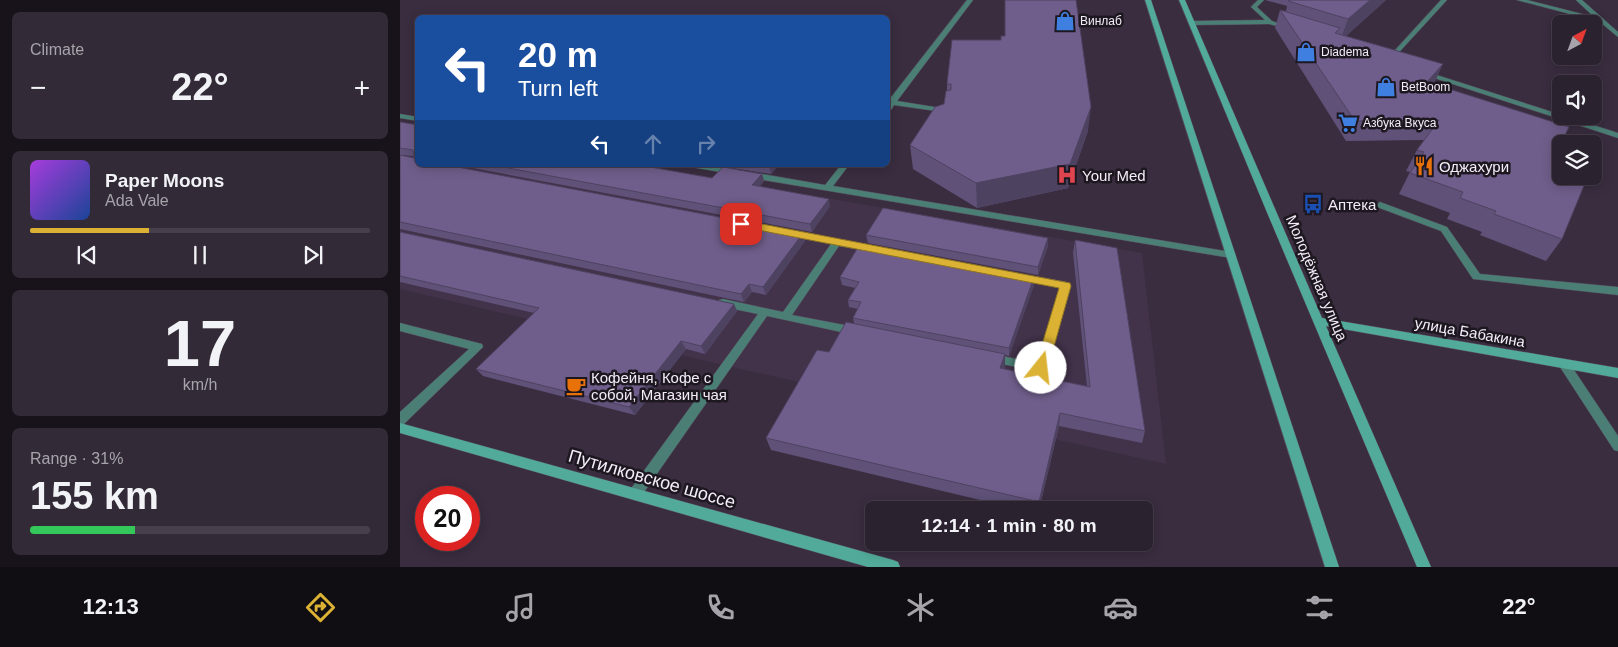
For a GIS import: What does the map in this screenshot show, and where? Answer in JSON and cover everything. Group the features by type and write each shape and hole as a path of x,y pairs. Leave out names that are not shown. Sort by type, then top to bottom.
{"main road":[{"path":"1148,0 1332,567"},
{"name":"Молодёжная улица","path":"1182,0 1424,567"},
{"name":"улица Бабакина","path":"1318,321 1618,373"},
{"name":"Путилковское шоссе","path":"400,428 893,567"}],"lane":[{"path":"890,105 970,0"},
{"path":"1261,0 1254,7 1270,22"},
{"path":"1388,61 1444,0"},
{"path":"1520,0 1603,21"},
{"path":"1579,0 1618,35"},
{"path":"1192,23 1270,22 1297,31"},
{"path":"1379,58 1397,64"},
{"path":"1416,70 1618,136"},
{"path":"890,105 948,111"},
{"path":"400,116 415,118"},
{"path":"704,167 1231,255"},
{"path":"828,188 844,167"},
{"path":"1380,206 1444,230 1476,278 1618,291"},
{"path":"778,230 884,251"},
{"path":"785,317 837,242"},
{"path":"984,357 1041,368 1066,286 1008,275"},
{"path":"708,300 871,334"},
{"path":"635,494 765,312"},
{"path":"400,327 478,346 400,420"},
{"path":"1564,364 1618,446"}],"shaded area":[{"path":"400,123 415,158 415,167 649,167 1142,253 1166,464 727,366 400,289"}],"building":[{"path":"1005,0 1076,0 1091,107 1070,164 976,183 910,145 935,107 944,104 946,91 951,90 951,84 947,84 952,40 1001,40 1001,36 1005,36"},
{"path":"1370,0 1348,19 1288,1"},
{"path":"1280,10 1340,28 1335,33 1443,64 1427,82 1552,122 1552,125 1569,127 1565,135 1552,135 1552,185 1584,185 1562,239 1494,214 1496,211 1460,198 1463,192 1410,173 1424,152 1417,150 1439,120 1355,121"},
{"path":"400,122 415,124 415,167 457,167 803,233 763,287 749,284 741,294 400,222 400,155 414,158 413,150 400,148"},
{"path":"503,167 650,167 712,178 723,167 762,174 752,185 829,199 810,224"},
{"path":"883,208 1048,238 1038,267 866,235"},
{"path":"400,232 734,304 701,346 681,341 629,407 476,369 539,308 400,276"},
{"path":"1075,240 1117,248 1145,431 1060,413 1039,501 766,438 817,350 829,352 846,322 1005,354 1000,368 1090,387"},
{"path":"860,244 1034,277 1009,348 853,318 861,302 848,300 859,282 840,277"}],"place":[{"name":"Винлаб","path":"1065,21"},
{"name":"Diadema","path":"1306,52"},
{"name":"BetBoom","path":"1386,87"},
{"name":"Азбука Вкуса","path":"1348,123"},
{"name":"Оджахури","path":"1424,166"},
{"name":"Your Med","path":"1067,175"},
{"name":"Аптека","path":"1313,204"},
{"name":"Кофейня, Кофе с собой, Магазин чая","path":"576,386"}],"route":[{"path":"741,224 1066,286 1041,368"}]}
